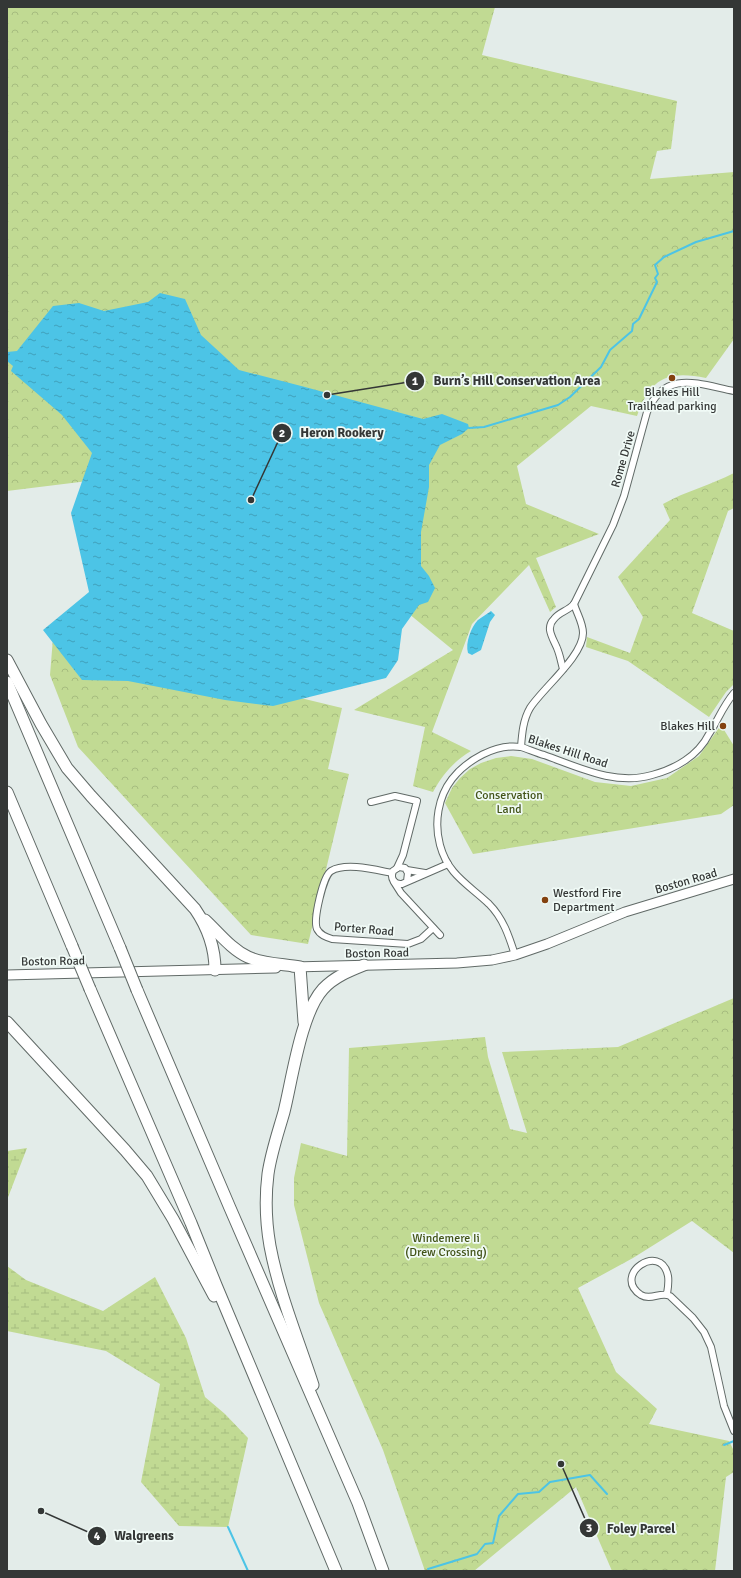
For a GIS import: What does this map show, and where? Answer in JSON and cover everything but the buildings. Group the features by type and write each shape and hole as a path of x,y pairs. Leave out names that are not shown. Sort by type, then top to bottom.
{"highway":[{"path":"7,660 41,724 67,768 198,913 224,939 248,957 264,962 300,967 304,1025"},
{"path":"7,682 358,1503 383,1571"},
{"path":"7,792 191,1222 234,1329 336,1571"},
{"path":"198,913 210,938 214,954 215,970"},
{"path":"331,1442 280,1286 270,1246 267,1209 268,1174 273,1150 284,1113 304,1025 316,998 322,990 336,978 364,965"},
{"path":"7,1014 9,1024 120,1144 147,1176 173,1219 208,1287 234,1329"}],"main road":[{"name":"Boston Road","path":"7,975 475,962 514,955 547,944 625,912 734,879"}],"street":[{"name":"Rome Drive","path":"563,669 549,630 550,625 555,617 570,609 574,604 613,525 624,496 647,412 654,398 658,393 677,383 692,383 734,391"},
{"path":"520,747 523,726 530,709 577,650 583,636 583,628 574,604"},
{"name":"Blakes Hill Road","path":"514,955 508,934 499,918 489,904 461,881 448,864 440,844 437,823 440,804 450,781 474,758 500,749 520,747 614,778 651,776 677,765 698,749 709,735 722,709 734,693"},
{"path":"371,802 398,796 417,801 403,855 392,873 392,878 398,890 440,935"},
{"path":"403,855 406,870 409,876 406,882 406,894 409,901"},
{"path":"394,882 400,884 416,879 448,864"},
{"name":"Porter Road","path":"392,873 354,867 341,868 329,872 324,880 315,920 319,932 332,938 408,944 421,939 434,928"},
{"path":"396,868 427,873"},
{"path":"645,1261 654,1261 664,1268 668,1274 667,1294 652,1298 639,1294 633,1286 632,1279 634,1271 640,1264 645,1261"},
{"path":"667,1294 693,1318 704,1332 711,1347 724,1406 734,1431"}],"green space":[{"path":"7,7 495,7 482,55 677,101 671,149 657,151 650,179 734,172 734,339 706,378 681,375 671,376 662,380 648,393 637,416 591,406 517,466 526,504 599,534 536,558 556,607 550,612 529,565 472,624 432,732 471,751 449,769 433,792 413,786 425,727 354,710 453,650 302,526 332,451 7,491"},
{"path":"734,473 734,508 728,511 692,613 734,631 734,684 726,692 709,717 628,661 586,647 587,637 630,653 643,617 618,577 670,520 663,504"},
{"path":"53,638 342,708 328,769 349,774 308,944 251,935 78,747 50,675"},
{"name":"Conservation Land","path":"721,725 734,746 734,805 721,814 473,854 445,803 452,788 470,769 481,763 496,758 511,756 532,759 595,782 631,786 667,778 699,756"},
{"name":"Windemere Ii (Drew Crossing)","path":"734,998 734,1253 692,1221 633,1258 578,1288 616,1372 657,1409 649,1424 729,1441 734,1451 734,1472 726,1477 715,1571 612,1571 576,1487 474,1571 425,1571 383,1450 319,1303 294,1205 294,1178 301,1143 347,1156 349,1048 485,1037 488,1057 510,1129 527,1133 502,1052 618,1047"},
{"path":"27,1148 7,1200 7,1151"},
{"path":"7,1266 26,1280 103,1311 155,1277 186,1338 205,1397 225,1414 248,1438 228,1527 179,1526 141,1482 160,1384 106,1351 7,1331"}],"water":[{"path":"160,293 185,299 201,335 239,370 423,419 442,414 468,424 469,428 462,434 440,445 429,465 429,487 421,532 421,566 429,576 435,588 428,602 419,605 402,629 398,660 386,678 273,706 225,700 128,681 82,680 43,630 89,592 71,513 92,453 62,415 11,371 13,366 7,361 7,352 17,351 53,306 79,303 104,311 148,302"},
{"path":"491,611 495,615 490,622 481,650 472,655 468,653 467,649 471,631 478,620"}],"waterway":[{"path":"469,428 484,427 558,405 570,397 601,367 610,350 632,331 633,324 639,319 657,282 655,278 658,274 655,265 664,257 696,242 734,231"},
{"path":"724,1445 734,1441"},
{"path":"428,1569 477,1554 485,1544 493,1543 499,1516 518,1494 539,1492 550,1482 590,1475 607,1494"},
{"path":"228,1527 248,1571"}],"place":[{"name":"Blakes Hill Trailhead parking","path":"672,378"},
{"name":"Burn’s Hill Conservation Area","path":"327,395"},
{"name":"Heron Rookery","path":"251,500"},
{"name":"Blakes Hill","path":"723,726"},
{"name":"Westford Fire Department","path":"545,900"},
{"name":"Foley Parcel","path":"561,1464"},
{"name":"Walgreens","path":"41,1511"}]}
